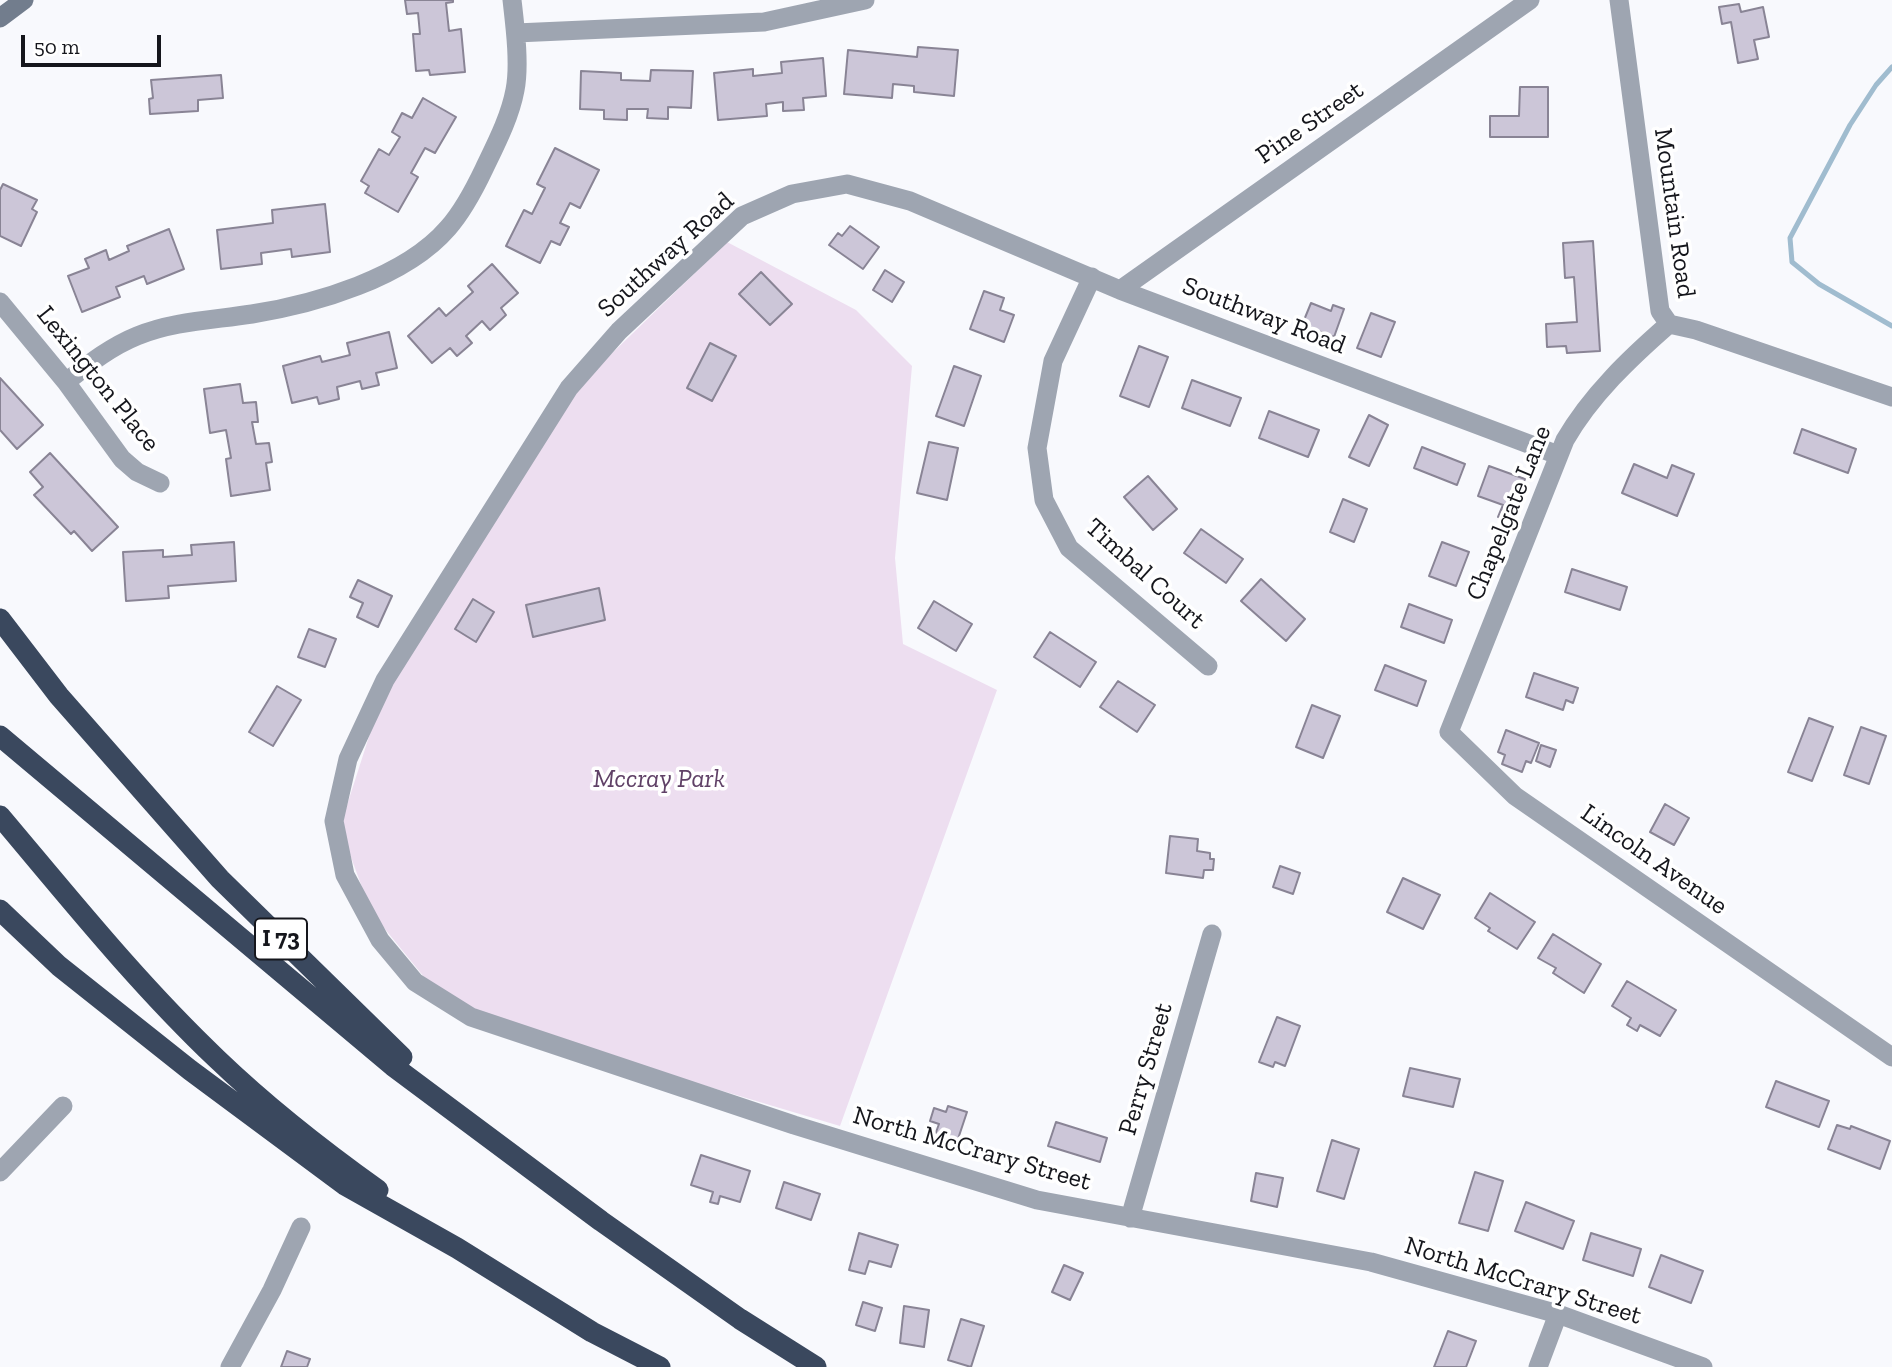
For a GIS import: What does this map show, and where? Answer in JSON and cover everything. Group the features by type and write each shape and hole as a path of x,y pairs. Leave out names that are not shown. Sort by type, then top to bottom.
{"highway":[{"name":"I 73","path":"0,619 59,696 220,879 410,1064 601,1221 740,1319 816,1367"},
{"path":"0,736 393,1066 601,1221"},
{"path":"0,816 117,956 217,1059 332,1157 457,1248"},
{"path":"0,910 59,966 190,1070 334,1177 457,1248 592,1332 660,1367"}],"main road":[{"path":"0,18 24,0"}],"street":[{"path":"66,382 105,352 139,335 183,323 299,306 356,286 416,257 448,229 472,194 500,136 516,89 516,33 512,0"},
{"path":"516,33 764,22 865,0"},
{"name":"Pine Street","path":"1120,290 1530,0"},
{"name":"Mountain Road","path":"1619,0 1660,311 1669,324 1696,330 1892,397"},
{"name":"Southway Road","path":"380,940 345,875 334,821 348,759 386,680 569,388 619,331 742,216 792,194 847,184 910,201 1120,290 1558,455"},
{"name":"Timbal Court","path":"1092,277 1054,361 1037,447 1044,500 1069,548 1208,666"},
{"name":"Lexington Place","path":"0,302 66,382 122,459 137,472 160,483"},
{"name":"Chapelgate Lane","path":"1472,672 1558,455 1574,425 1605,385 1669,324"},
{"name":"Lincoln Avenue","path":"1472,672 1449,732 1515,796 1892,1057"},
{"name":"Perry Street","path":"1130,1217 1212,934"},
{"name":"North McCrary Street","path":"380,940 415,982 471,1017 794,1125 1038,1200 1371,1262 1558,1314 1703,1367"},
{"path":"0,1172 63,1106"},
{"path":"230,1367 272,1290 301,1227"},
{"path":"1538,1367 1558,1314"}],"green space":[{"name":"Mccray Park","path":"727,242 856,310 912,366 895,558 903,644 997,690 840,1126 592,1052 442,999 371,912 340,827 383,693 570,394"}],"building":[{"path":"405,0 453,0 446,3 449,31 461,29 465,72 430,75 429,70 416,71 413,34 420,34 418,13 407,14"},
{"path":"1739,4 1741,12 1763,7 1769,37 1754,40 1758,59 1738,63 1731,22 1722,24 1719,7"},
{"path":"918,47 958,50 954,96 914,92 914,86 893,84 892,98 844,94 848,50 917,57"},
{"path":"823,58 826,96 803,98 804,110 783,111 783,102 766,104 767,116 718,120 714,73 753,69 753,76 782,73 781,62"},
{"path":"651,70 693,71 691,108 668,107 668,119 647,118 648,109 627,109 627,120 604,119 604,110 580,109 581,71 621,73 621,80 650,81"},
{"path":"221,75 223,98 198,100 198,111 150,114 149,99 153,98 151,80"},
{"path":"1520,87 1548,87 1548,137 1490,137 1490,116 1519,116"},
{"path":"423,98 456,117 435,153 425,148 411,173 418,177 398,212 365,193 369,186 361,181 379,149 389,155 400,137 392,132 402,113 412,118"},
{"path":"555,148 599,170 580,208 570,203 560,223 569,227 560,245 551,241 540,263 506,246 524,210 532,214 545,188 537,184"},
{"path":"3,184 37,200 32,209 37,212 21,246 0,236 0,190"},
{"path":"325,204 330,252 292,257 291,249 261,253 262,264 221,269 217,230 273,223 272,210"},
{"path":"850,226 879,247 863,269 829,245 838,233 842,236"},
{"path":"169,229 184,269 147,284 144,276 116,287 120,297 82,312 68,276 89,268 85,259 106,250 109,260 129,251 127,246"},
{"path":"1593,241 1600,351 1567,353 1566,346 1547,347 1546,324 1577,322 1574,277 1565,278 1563,243"},
{"path":"492,264 518,293 501,308 506,315 490,330 482,321 466,336 472,343 457,356 450,348 432,363 408,336 439,308 446,316 473,292 468,286"},
{"path":"885,270 904,282 892,302 873,290"},
{"path":"761,272 792,304 770,325 739,294"},
{"path":"984,291 1004,298 1000,310 1014,315 1004,342 970,329"},
{"path":"1311,303 1331,311 1333,305 1344,309 1334,337 1302,325"},
{"path":"1371,313 1395,322 1381,357 1357,348"},
{"path":"389,332 397,368 376,373 379,385 362,389 360,381 337,387 339,399 319,404 317,397 292,403 283,366 320,356 322,362 350,355 347,343"},
{"path":"710,343 736,356 712,401 687,388"},
{"path":"1139,346 1168,357 1149,407 1120,396"},
{"path":"954,366 981,376 964,426 936,416"},
{"path":"0,378 43,425 17,449 0,430"},
{"path":"1192,380 1241,398 1230,426 1182,408"},
{"path":"240,384 243,403 256,402 258,422 252,422 256,444 269,443 272,462 266,463 270,490 231,496 226,459 231,458 226,430 210,433 204,389"},
{"path":"1269,411 1319,430 1308,457 1259,438"},
{"path":"1369,415 1388,425 1369,466 1349,457"},
{"path":"1802,429 1856,449 1848,473 1794,453"},
{"path":"929,442 958,448 947,500 917,493"},
{"path":"1422,447 1465,464 1457,485 1414,468"},
{"path":"50,453 118,527 92,551 74,531 71,534 34,495 43,487 30,472"},
{"path":"1634,464 1667,478 1672,465 1694,474 1677,516 1622,493"},
{"path":"1489,466 1525,479 1510,521 1498,517 1503,505 1478,496"},
{"path":"1148,476 1177,509 1153,530 1124,497"},
{"path":"1343,499 1367,509 1354,542 1330,532"},
{"path":"1201,529 1243,559 1226,583 1184,553"},
{"path":"234,542 236,581 168,586 169,598 126,601 123,552 163,550 163,557 192,555 191,545"},
{"path":"1442,542 1469,552 1456,586 1429,576"},
{"path":"1572,569 1627,587 1620,610 1565,592"},
{"path":"1261,579 1305,619 1286,641 1241,601"},
{"path":"358,580 392,596 378,627 357,617 363,603 350,597"},
{"path":"599,588 605,620 533,637 526,605"},
{"path":"473,599 494,612 476,642 455,629"},
{"path":"934,601 972,624 956,651 918,628"},
{"path":"1409,604 1452,620 1444,643 1401,627"},
{"path":"309,629 336,639 325,667 298,657"},
{"path":"1050,632 1096,662 1080,687 1034,657"},
{"path":"1385,665 1426,681 1417,706 1375,690"},
{"path":"1534,673 1578,688 1573,703 1566,700 1563,710 1526,697"},
{"path":"1118,681 1155,705 1137,732 1100,707"},
{"path":"277,686 301,700 273,746 249,732"},
{"path":"1312,705 1340,716 1323,758 1296,747"},
{"path":"1809,718 1833,727 1812,781 1788,772"},
{"path":"1861,727 1886,736 1869,784 1844,775"},
{"path":"1506,730 1539,743 1531,763 1526,761 1522,772 1502,764 1505,755 1498,752"},
{"path":"1541,745 1556,750 1550,767 1536,761"},
{"path":"1665,804 1689,818 1674,845 1650,832"},
{"path":"1170,836 1198,839 1197,851 1210,853 1210,859 1214,859 1213,870 1204,870 1203,878 1166,873"},
{"path":"1280,866 1300,873 1293,894 1273,887"},
{"path":"1403,878 1440,895 1423,929 1387,912"},
{"path":"1490,893 1535,922 1517,949 1488,931 1490,928 1475,918"},
{"path":"1553,934 1601,964 1584,993 1553,973 1556,968 1538,958"},
{"path":"1627,981 1676,1010 1660,1036 1640,1025 1637,1031 1627,1025 1631,1018 1612,1006"},
{"path":"1277,1017 1300,1026 1285,1066 1275,1062 1273,1067 1259,1062"},
{"path":"1410,1068 1460,1079 1453,1107 1403,1096"},
{"path":"1776,1081 1829,1101 1819,1127 1766,1107"},
{"path":"948,1106 967,1112 957,1142 935,1135 939,1124 930,1121 934,1108 946,1112"},
{"path":"1056,1122 1107,1138 1100,1162 1048,1146"},
{"path":"1837,1125 1850,1129 1851,1126 1890,1141 1880,1169 1828,1149"},
{"path":"1332,1140 1359,1149 1344,1199 1317,1191"},
{"path":"701,1155 750,1171 740,1202 720,1196 718,1204 710,1202 713,1192 691,1185"},
{"path":"1475,1172 1503,1181 1488,1231 1459,1223"},
{"path":"1256,1173 1283,1178 1277,1207 1251,1201"},
{"path":"784,1182 820,1194 811,1220 776,1208"},
{"path":"1526,1202 1574,1221 1563,1249 1515,1231"},
{"path":"859,1233 898,1245 891,1267 869,1261 865,1274 849,1270"},
{"path":"1591,1233 1641,1249 1633,1276 1583,1260"},
{"path":"1661,1255 1703,1271 1691,1303 1649,1287"},
{"path":"1064,1265 1083,1273 1070,1300 1052,1292"},
{"path":"863,1302 882,1308 875,1331 856,1325"},
{"path":"904,1306 929,1310 924,1347 900,1343"},
{"path":"961,1319 984,1326 971,1367 948,1360"},
{"path":"1448,1331 1476,1341 1466,1367 1434,1367"},
{"path":"287,1351 310,1359 307,1367 281,1367"}],"waterway":[{"path":"1892,67 1876,85 1850,125 1790,238 1792,262 1819,284 1892,326"}]}
